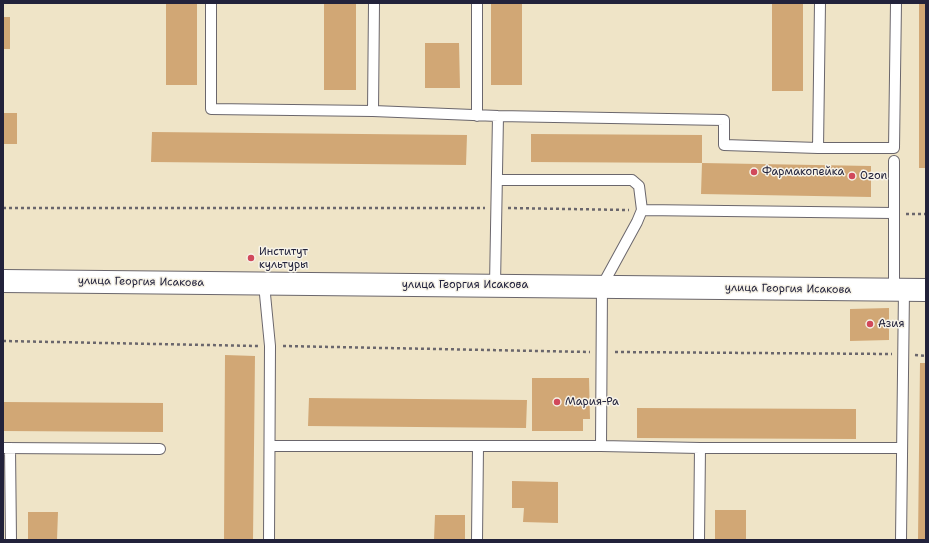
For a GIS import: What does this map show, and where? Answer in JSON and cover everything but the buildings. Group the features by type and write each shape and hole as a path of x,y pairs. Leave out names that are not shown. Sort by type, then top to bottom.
{"street":[{"name":"улица Георгия Исакова","path":"3,281 926,290"}],"lane":[{"path":"211,3 210,109 373,111 477,116 724,120 724,144 818,148 894,148 896,3"},
{"path":"373,111 374,3"},
{"path":"476,3 477,116"},
{"path":"818,148 820,3"},
{"path":"495,285 498,116"},
{"path":"894,161 894,214 903,354 901,540"},
{"path":"497,180 632,180 639,186 642,210 602,286 601,446"},
{"path":"642,210 894,214"},
{"path":"264,284 270,346 269,540"},
{"path":"270,446 902,448"},
{"path":"477,540 478,447"},
{"path":"11,540 6,448 160,449"},
{"path":"698,540 700,448"}],"path":[{"path":"3,208 496,208 642,210"},
{"path":"894,214 926,214"},
{"path":"3,341 602,352 903,354"}],"place":[{"name":"Фармакопейка","path":"754,172"},
{"name":"Ozon","path":"852,176"},
{"name":"Институт культуры","path":"251,258"},
{"name":"Азия","path":"870,324"},
{"name":"Мария-Ра","path":"557,402"}]}
